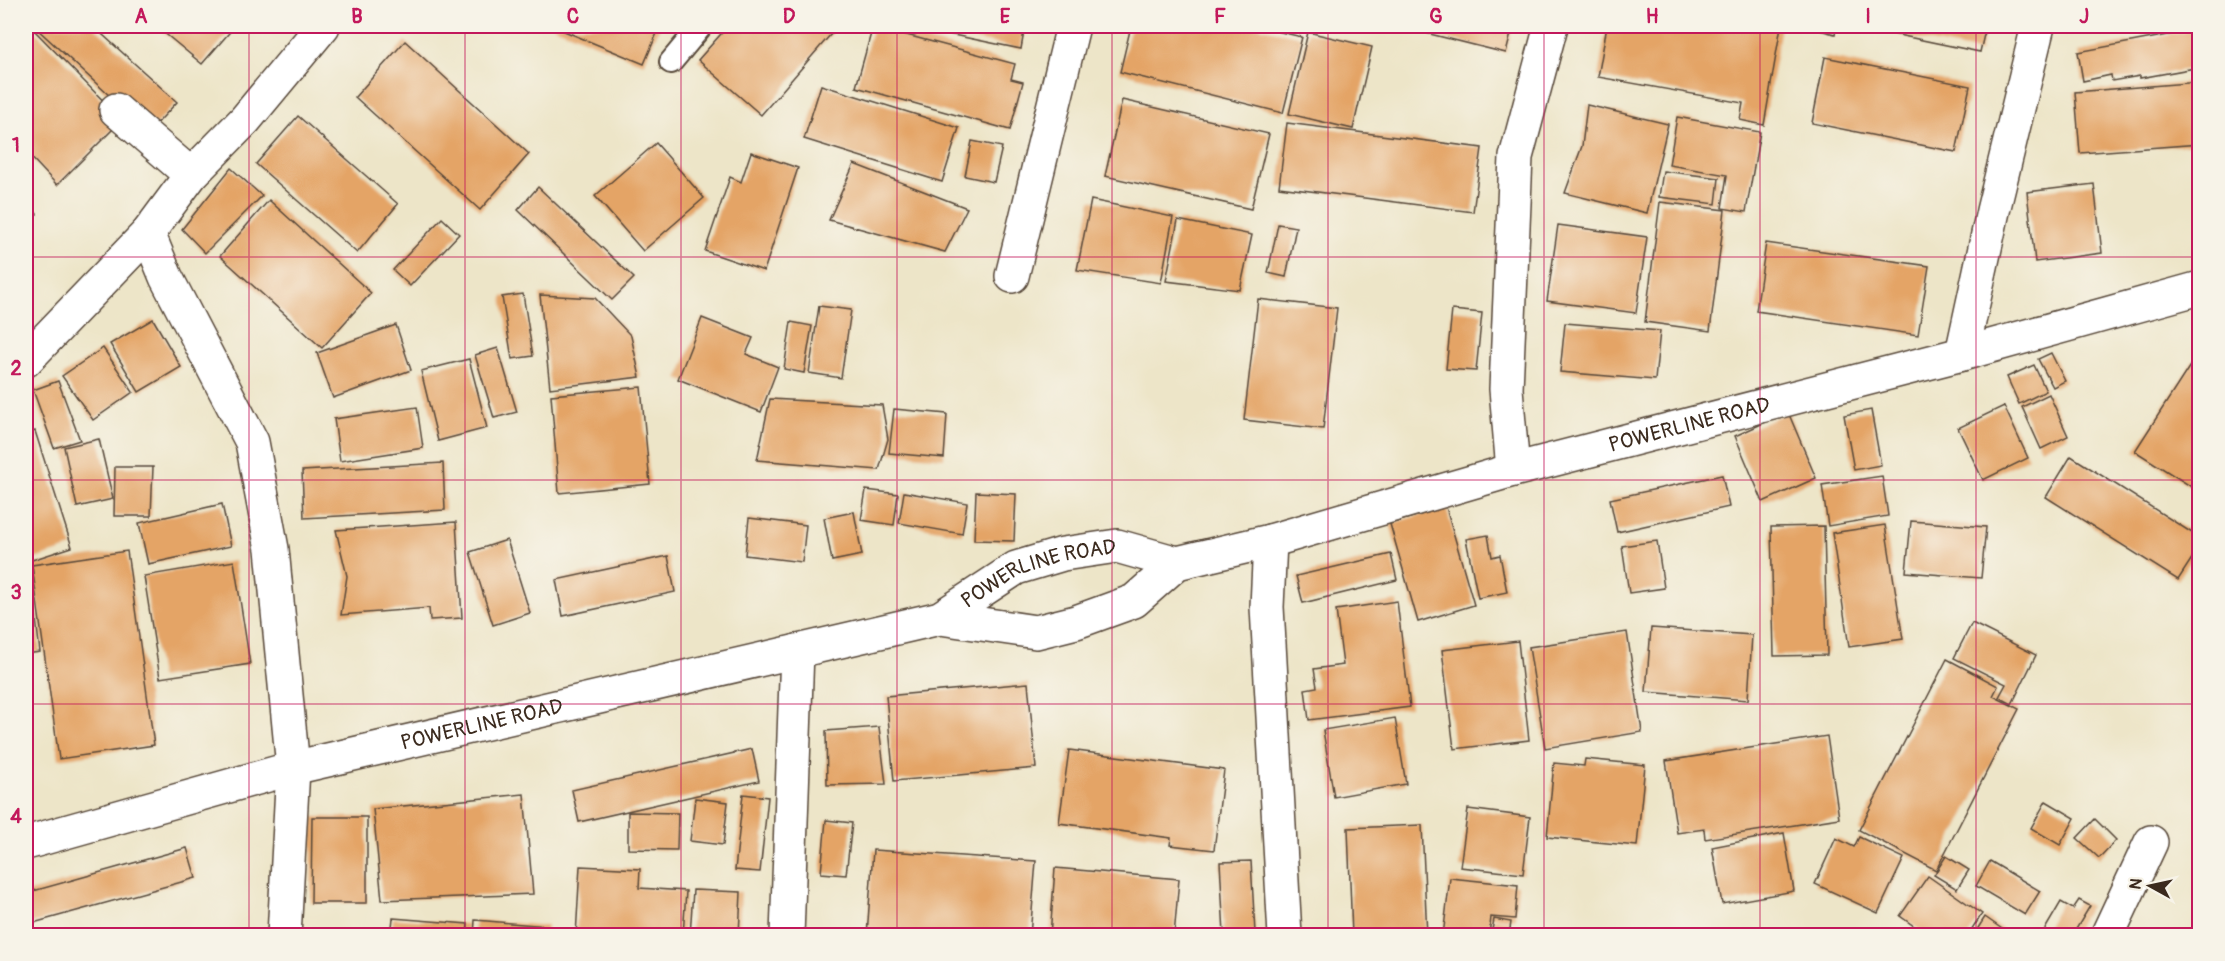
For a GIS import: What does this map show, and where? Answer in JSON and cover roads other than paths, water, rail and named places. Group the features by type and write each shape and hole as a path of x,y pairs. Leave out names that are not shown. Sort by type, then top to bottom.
{"street":[{"path":"26,360 148,233 191,175 245,120 323,26"},
{"path":"1012,276 1073,26"},
{"path":"1513,470 1506,389 1516,157 1551,26"},
{"path":"1962,354 1993,211 2038,26"},
{"path":"116,110 191,175"},
{"path":"148,233 166,277 252,442 272,549 292,768 284,936"},
{"name":"POWERLINE ROAD","path":"940,618 1036,632 1076,622 1134,601 1177,563 1270,541 1513,470 1962,354 2199,288"},
{"path":"1270,541 1267,607 1285,936"},
{"name":"POWERLINE ROAD","path":"26,843 292,768 940,618 1016,568 1063,554 1117,546 1177,563"},
{"path":"787,936 797,651"},
{"path":"2107,936 2151,842"}],"lane":[{"path":"671,62 700,26"}]}
